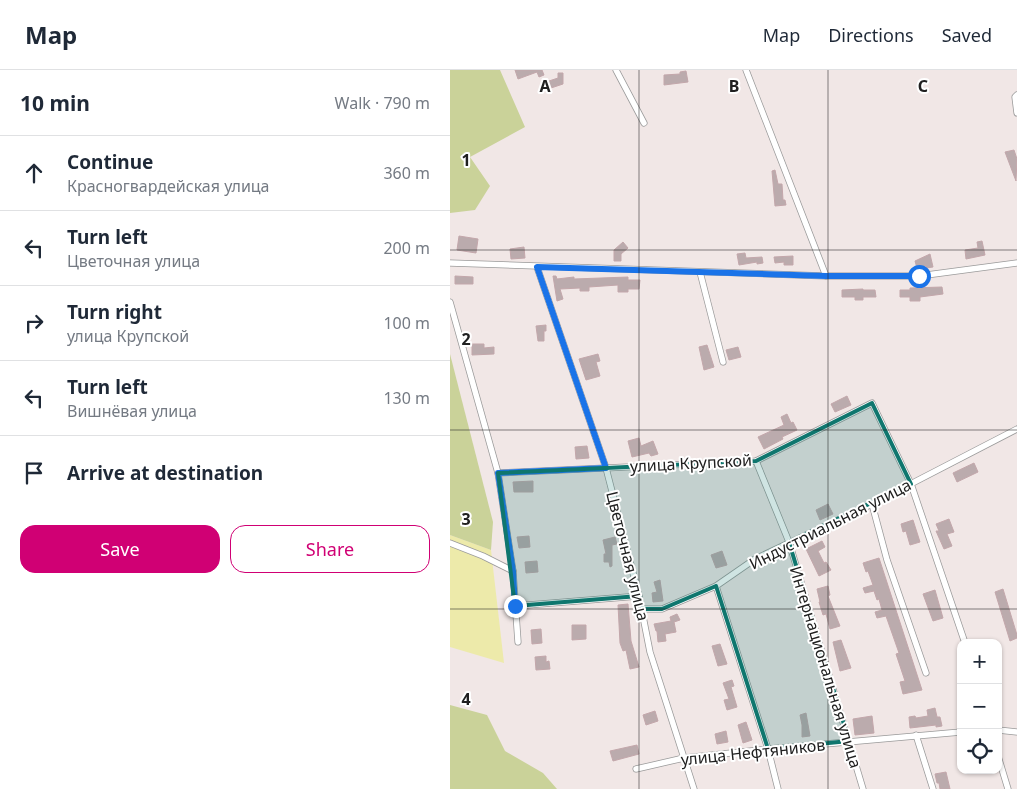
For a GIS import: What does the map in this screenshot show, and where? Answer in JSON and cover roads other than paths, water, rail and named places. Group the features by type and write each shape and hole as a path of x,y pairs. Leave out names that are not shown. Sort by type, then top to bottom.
{"street":[{"path":"616,70 644,123"},
{"path":"746,70 826,276"},
{"path":"1017,95 1015,97 1017,113"},
{"path":"450,263 826,276 919,276 1017,263"},
{"name":"Цветочная улица","path":"537,267 606,468 639,596 650,652 694,789"},
{"path":"700,272 723,362"},
{"path":"450,302 498,473 513,571 518,642"},
{"name":"улица Крупской","path":"498,473 756,461 872,403 911,484"},
{"name":"Индустриальная улица","path":"642,609 662,609 716,586 755,559 872,504 1017,429"},
{"name":"Интернациональная улица","path":"756,461 788,542 863,789"},
{"path":"911,484 964,639"},
{"path":"872,504 887,560 926,673"},
{"path":"450,543 483,556 513,571"},
{"path":"716,586 768,749 778,789"},
{"path":"515,606 639,596"},
{"path":"1002,730 1017,732"},
{"name":"улица Нефтяников","path":"636,769 684,758 957,732"},
{"path":"916,735 933,789"},
{"path":"1002,769 1008,789"}]}
